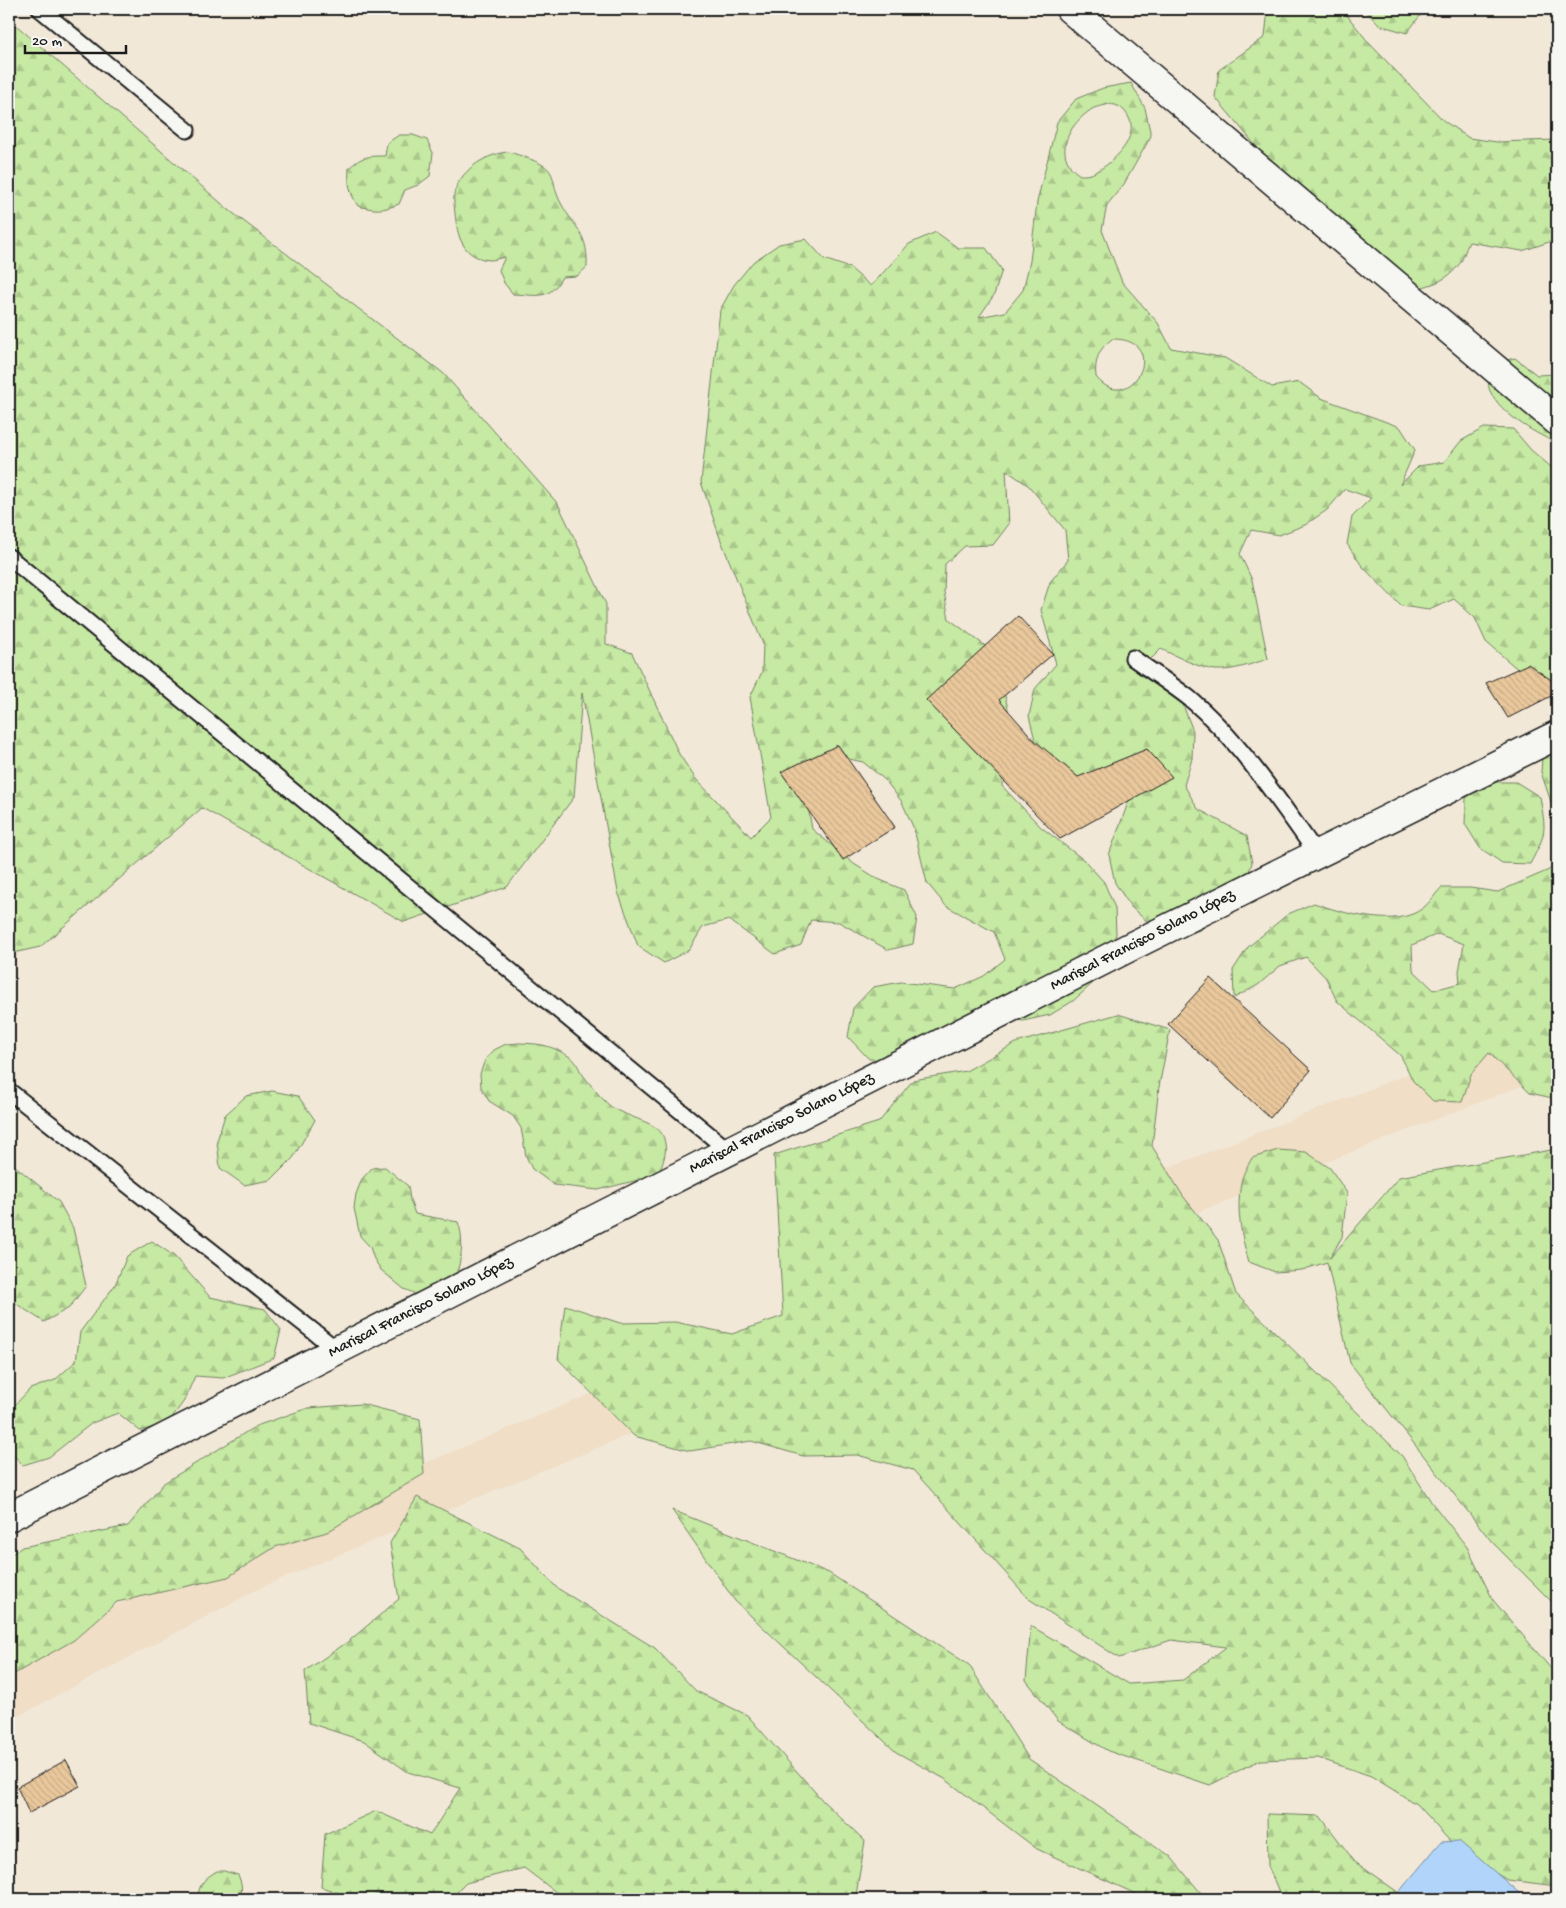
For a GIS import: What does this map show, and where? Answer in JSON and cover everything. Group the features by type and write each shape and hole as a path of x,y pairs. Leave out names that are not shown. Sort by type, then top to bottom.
{"street":[{"path":"1070,9 1557,421"},
{"name":"Mariscal Francisco Solano López","path":"9,1517 1122,951 1557,735"}],"lane":[{"path":"40,9 187,130"},
{"path":"9,557 729,1151"},
{"path":"1133,658 1189,698 1220,729 1246,757 1318,854"},
{"path":"9,1091 337,1350"}],"shaded area":[{"path":"1557,1016 1557,1072 667,1419 264,1586 9,1721 9,1662 242,1539 644,1372"}],"green space":[{"path":"1268,9 1342,9 1369,43 1444,121 1469,138 1497,142 1557,140 1557,242 1549,242 1522,251 1469,242 1459,265 1442,280 1422,287 1381,292 1349,245 1271,164 1215,97 1219,70 1265,37"},
{"path":"1364,9 1425,9 1407,33 1379,25"},
{"path":"9,19 229,210 443,373 558,504 606,604 606,644 632,653 679,754 695,778 751,837 771,817 750,697 762,672 763,644 720,538 701,482 720,310 734,285 753,262 779,244 806,239 824,259 850,268 871,286 909,244 936,232 958,248 986,248 1002,270 994,295 979,317 1005,312 1023,290 1030,261 1037,202 1057,122 1076,99 1103,88 1131,83 1145,108 1151,136 1124,184 1107,205 1102,230 1122,282 1158,323 1171,348 1225,358 1272,387 1299,382 1321,398 1400,427 1415,450 1400,485 1419,466 1444,462 1461,441 1484,428 1513,429 1531,450 1557,472 1557,698 1550,697 1486,642 1475,618 1454,599 1429,610 1401,606 1362,566 1347,544 1352,517 1371,498 1345,489 1327,510 1305,525 1279,535 1251,530 1240,554 1252,580 1268,659 1236,668 1215,670 1195,664 1161,649 1142,668 1166,683 1183,705 1193,731 1192,759 1184,785 1198,809 1247,836 1252,863 1243,888 1202,929 1176,939 1152,926 1131,907 1115,883 1109,855 1129,800 1079,779 1036,744 1029,716 1035,689 1056,664 1041,610 1050,582 1068,560 1065,530 1029,486 1006,470 1009,524 993,545 965,546 945,564 944,592 949,619 995,653 1014,735 1003,759 1002,786 1041,827 1085,861 1104,882 1115,908 1116,934 1108,959 1093,983 1073,1001 1050,1015 1023,1021 996,1015 895,1060 869,1059 848,1037 853,1008 873,987 901,982 955,989 984,976 1005,959 994,932 946,906 927,883 914,829 902,802 885,780 863,762 835,756 807,801 812,829 854,864 878,879 904,890 917,917 913,944 888,950 839,922 811,920 801,945 775,954 729,920 703,927 689,950 664,963 638,946 618,892 582,693 574,797 507,887 404,922 202,808 40,947 9,954","holes":["1109,104 1120,107 1128,116 1131,124 1128,141 1123,149 1102,168 1092,174 1080,175 1071,167 1066,156 1066,140 1075,125 1087,112","1112,339 1130,342 1140,350 1143,362 1140,373 1132,383 1121,389 1109,387 1096,377 1098,355"]},
{"path":"399,135 413,135 427,140 433,153 430,176 418,185 405,190 399,204 378,209 358,206 350,188 349,168 366,157 385,156 387,143"},
{"path":"509,152 536,161 548,169 552,174 557,194 562,204 585,243 587,267 577,276 562,277 552,290 542,295 513,294 504,283 499,270 505,257 490,260 473,255 463,244 457,229 454,198 459,182 477,163 493,155"},
{"path":"1515,358 1537,375 1557,374 1557,441 1554,442 1536,433 1518,421 1502,408 1490,391 1488,364"},
{"path":"1543,744 1557,744 1557,820 1541,772"},
{"path":"1487,782 1516,782 1540,797 1544,832 1540,845 1530,864 1502,863 1480,848 1465,824 1466,798"},
{"path":"1557,860 1557,1099 1530,1093 1489,1053 1471,1074 1462,1102 1433,1101 1413,1081 1401,1056 1337,1001 1326,978 1306,957 1280,966 1258,985 1234,998 1233,970 1248,947 1288,914 1314,903 1354,915 1384,918 1399,917 1412,914 1423,908 1441,888 1470,888 1498,892 1549,870","holes":["1438,934 1464,944 1459,971 1460,983 1434,990 1413,970 1412,945"]},
{"path":"1118,1014 1170,1030 1159,1087 1152,1146 1183,1196 1218,1240 1236,1294 1402,1456 1432,1503 1467,1547 1493,1600 1557,1676 1557,1886 1507,1880 1458,1850 1416,1804 1371,1776 1318,1758 1260,1760 1210,1785 1108,1751 1058,1721 1026,1680 1031,1626 1129,1684 1183,1680 1226,1647 1171,1640 1119,1658 1029,1599 913,1470 857,1455 803,1456 751,1441 690,1451 634,1436 558,1359 565,1305 620,1323 675,1322 732,1334 783,1316 774,1155 879,1122 913,1080 966,1071 1016,1043"},
{"path":"520,1043 546,1046 572,1058 594,1089 609,1105 658,1129 664,1139 665,1149 664,1160 658,1175 598,1190 554,1185 532,1169 526,1156 521,1128 513,1116 489,1101 481,1087 480,1074 485,1060 494,1050 506,1044"},
{"path":"272,1091 298,1096 315,1120 293,1158 271,1180 244,1185 220,1168 217,1141 225,1115 246,1096"},
{"path":"1557,1149 1557,1607 1492,1542 1350,1363 1327,1262 1302,1270 1275,1272 1249,1262 1242,1233 1239,1203 1242,1180 1252,1158 1278,1150 1306,1152 1330,1168 1347,1193 1342,1237 1330,1258 1399,1177"},
{"path":"9,1161 59,1202 73,1228 86,1286 69,1308 44,1322 9,1299"},
{"path":"385,1167 408,1186 415,1214 458,1222 462,1244 460,1259 453,1283 444,1293 416,1294 404,1289 381,1270 374,1259 370,1247 360,1236 354,1208 356,1194 362,1179 372,1168"},
{"path":"152,1241 174,1256 210,1297 265,1309 281,1330 274,1358 223,1378 195,1376 184,1401 168,1423 140,1431 118,1413 92,1423 49,1457 23,1465 9,1450 9,1411 30,1389 55,1380 76,1361 80,1332 115,1285 127,1256"},
{"path":"362,1404 420,1419 424,1474 327,1532 275,1547 228,1577 117,1602 74,1640 9,1677 9,1556 22,1547 128,1526 164,1483 256,1426 308,1408"},
{"path":"417,1497 520,1548 557,1588 655,1648 696,1691 747,1715 823,1801 865,1841 856,1895 860,1899 565,1899 524,1868 466,1883 450,1899 357,1899 321,1887 325,1834 376,1811 430,1835 460,1788 408,1772 364,1741 309,1723 305,1671 349,1641 399,1599 390,1543"},
{"path":"672,1510 829,1573 969,1665 1029,1759 1170,1856 1206,1899 1147,1899 1037,1849 945,1779 896,1752 735,1601"},
{"path":"1267,1814 1320,1816 1355,1862 1402,1895 1404,1899 1282,1899 1268,1866"},
{"path":"217,1871 238,1875 242,1887 239,1899 198,1899 199,1889 203,1882"}],"water":[{"path":"1459,1841 1526,1899 1393,1899 1441,1842"}],"building":[{"path":"1018,616 1053,654 999,700 1034,740 1078,777 1147,749 1172,777 1060,839 926,700"},
{"path":"1528,664 1557,684 1557,693 1508,718 1486,683"},
{"path":"838,745 895,827 843,860 781,772"},
{"path":"1210,978 1311,1070 1270,1118 1168,1024"},
{"path":"66,1760 80,1786 29,1813 17,1787"}]}
